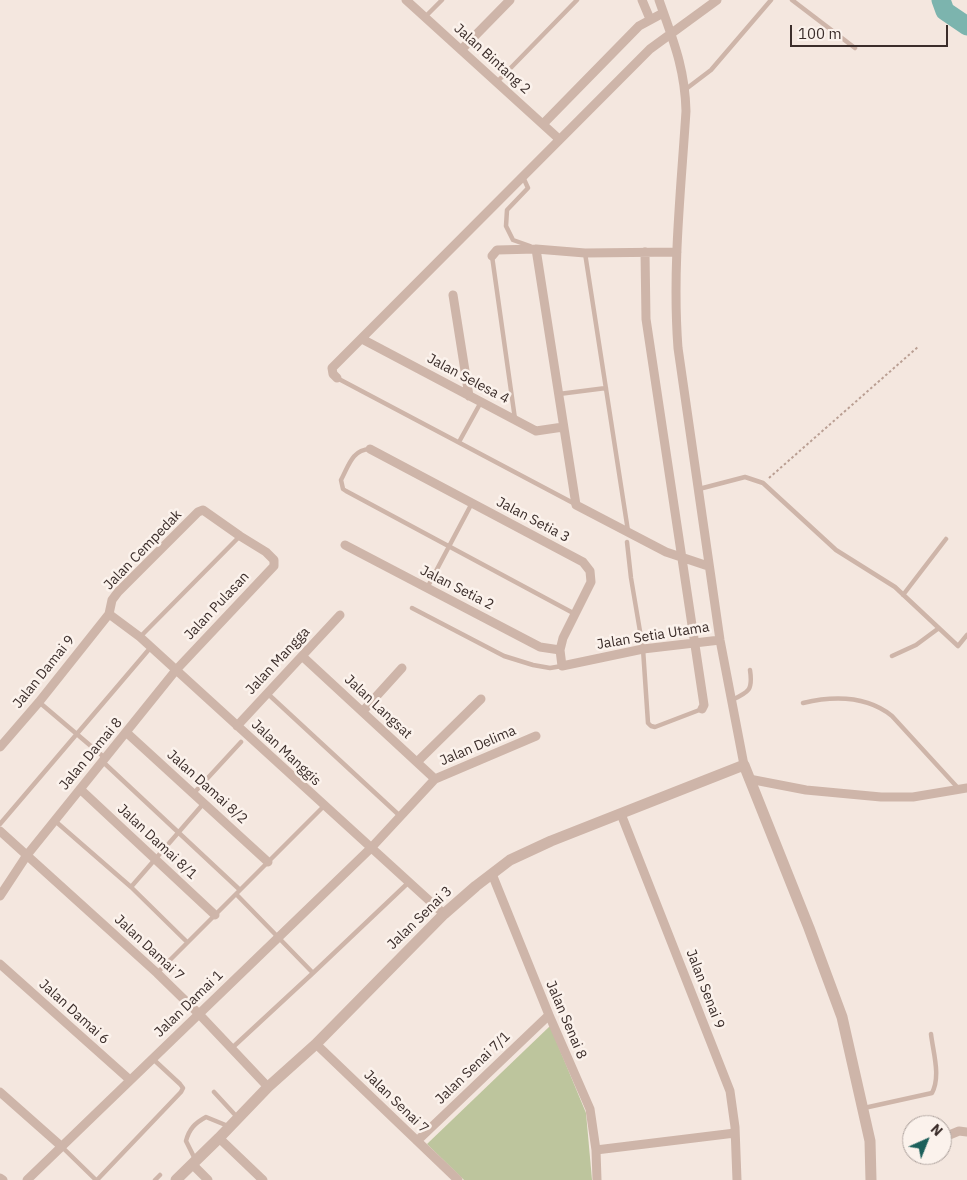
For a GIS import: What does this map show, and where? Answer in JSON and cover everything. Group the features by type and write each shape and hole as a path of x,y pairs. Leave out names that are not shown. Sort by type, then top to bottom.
{"street":[{"name":"Jalan Bintang 2","path":"406,0 559,139"},
{"path":"462,50 510,0"},
{"path":"642,0 650,18"},
{"path":"658,0 680,60 686,89 675,307 678,348 720,640 744,765 809,928 842,1017 870,1141 871,1180"},
{"path":"337,378 333,374 332,368 559,139 650,49 670,32 718,0"},
{"path":"543,124 639,26 650,18 663,13"},
{"path":"492,256 497,250 536,249 585,253 677,252"},
{"path":"536,249 576,505 628,537 708,566"},
{"path":"644,252 646,319 683,558 704,705 702,709"},
{"path":"454,295 469,396"},
{"name":"Jalan Selesa 4","path":"362,338 536,431 563,426"},
{"name":"Jalan Setia 3","path":"370,449 583,562 590,571 591,582 563,638 560,650 562,666"},
{"name":"Jalan Cempedak","path":"109,614 112,600 118,592 198,512 203,510 240,536"},
{"name":"Jalan Pulasan","path":"176,670 274,566 274,560 266,552 240,536"},
{"name":"Jalan Setia 2","path":"344,545 540,647 560,650"},
{"name":"Jalan Manggis","path":"109,614 140,637 444,914"},
{"name":"Jalan Damai 9","path":"0,747 39,702 109,614"},
{"name":"Jalan Mangga","path":"236,726 340,615"},
{"name":"Jalan Setia Utama","path":"562,666 643,649 720,640"},
{"name":"Jalan Langsat","path":"302,656 435,779"},
{"path":"363,711 402,668"},
{"name":"Jalan Damai 8","path":"0,896 27,855 54,820 127,733 176,670"},
{"path":"417,762 481,699"},
{"name":"Jalan Damai 8/2","path":"127,733 268,862"},
{"name":"Jalan Delima","path":"371,848 435,779 536,736"},
{"name":"Jalan Senai 3","path":"176,1180 268,1087 316,1044 444,914 510,860 543,844 744,765"},
{"path":"749,779 806,790 881,797 913,797 963,788"},
{"name":"Jalan Damai 8/1","path":"80,790 215,915"},
{"name":"Jalan Senai 9","path":"621,814 730,1090 735,1133 737,1180"},
{"name":"Jalan Damai 7","path":"0,830 157,973 268,1087"},
{"name":"Jalan Damai 1","path":"27,1180 371,848"},
{"name":"Jalan Senai 8","path":"492,874 548,1015 590,1109 596,1150 597,1180"},
{"name":"Jalan Damai 6","path":"0,964 130,1080"},
{"name":"Jalan Senai 7/1","path":"417,1141 548,1015"},
{"name":"Jalan Senai 7","path":"316,1044 458,1180"},
{"path":"0,1092 61,1146"},
{"path":"952,1134 959,1131 967,1132"},
{"path":"596,1150 735,1133"},
{"path":"219,1138 263,1180"},
{"path":"194,1162 208,1180"}],"lane":[{"path":"425,17 442,0"},
{"path":"497,82 577,0"},
{"path":"686,89 711,70 771,0"},
{"path":"792,0 855,48"},
{"path":"523,176 528,188 507,210 506,226 513,240 536,249"},
{"path":"585,253 628,537 631,578 643,649 648,723 655,727 702,709"},
{"path":"492,256 515,420"},
{"path":"337,378 576,505"},
{"path":"559,394 606,388"},
{"path":"459,442 481,402"},
{"path":"370,449 356,452 341,480 343,488 349,494 575,614"},
{"path":"698,490 745,477 763,483 836,550 895,587 958,646 967,635"},
{"path":"427,588 472,503"},
{"path":"140,637 240,536"},
{"path":"903,595 946,539"},
{"path":"412,608 504,656 550,668 562,666"},
{"path":"892,656 916,645 939,628"},
{"path":"0,824 76,733 151,648"},
{"path":"732,700 749,690 751,682 750,670"},
{"path":"268,693 400,816"},
{"path":"803,703 821,699 843,698 863,701 884,709 963,788"},
{"path":"39,702 76,733 240,890"},
{"path":"193,794 240,742"},
{"path":"131,888 204,803"},
{"path":"157,973 324,806"},
{"path":"54,820 131,888 187,942"},
{"path":"232,1048 408,882"},
{"path":"236,894 313,973"},
{"path":"863,1108 932,1093 935,1087 936,1076 930,1034"},
{"path":"61,1146 97,1180 183,1088 152,1058"},
{"path":"214,1092 238,1118"},
{"path":"194,1162 186,1141 189,1131 197,1122 206,1117 230,1127"},
{"path":"155,1180 160,1175"}],"path":[{"path":"763,483 920,346"}],"green space":[{"path":"550,1026 586,1113 592,1180 464,1180 427,1144"}],"waterway":[{"path":"941,0 945,11 967,26"}]}
